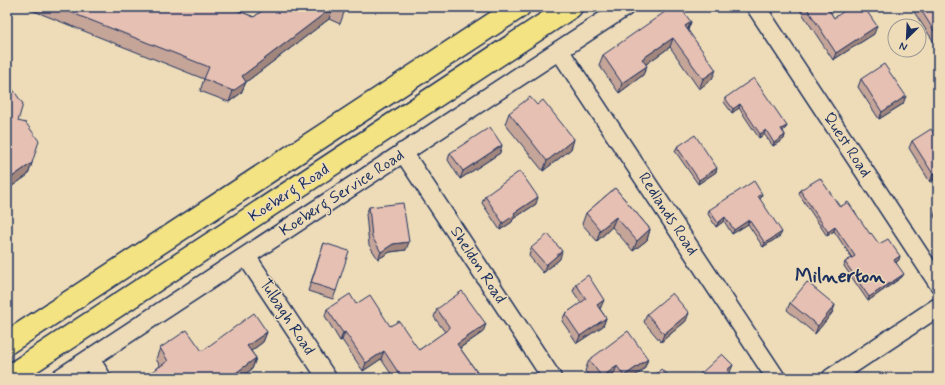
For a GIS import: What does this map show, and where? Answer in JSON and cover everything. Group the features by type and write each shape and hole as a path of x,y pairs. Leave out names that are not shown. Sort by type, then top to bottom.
{"main road":[{"name":"Koeberg Road","path":"7,343 519,7"},
{"name":"Koeberg Road","path":"7,377 571,7"}],"street":[{"name":"Koeberg Service Road","path":"60,378 625,7"},
{"name":"Quest Road","path":"756,7 938,283"},
{"name":"Redlands Road","path":"559,50 776,378"},
{"name":"Sheldon Road","path":"403,152 552,378"},
{"name":"Tulbagh Road","path":"246,256 327,378"},
{"path":"831,378 938,307"},
{"path":"90,358 102,378"}],"building":[{"path":"57,7 229,7 254,17 267,7 333,7 242,76 246,82 233,91 204,79 209,67"},
{"path":"333,7 346,7 344,12"},
{"path":"672,7 680,7 691,22 685,26 716,70 703,79 673,38 642,59 647,66 622,83 603,55"},
{"path":"806,7 827,7 834,18 850,7 864,7 877,26 836,53"},
{"path":"919,7 938,7 938,37 927,18"},
{"path":"884,64 906,96 882,112 861,79"},
{"path":"754,78 787,126 781,129 785,135 774,143 766,130 760,134 740,104 733,109 725,98"},
{"path":"7,81 23,104 18,121 26,123 39,141 32,163 12,177 7,176"},
{"path":"530,97 537,105 543,100 574,139 547,161 509,113"},
{"path":"490,127 502,145 463,171 450,153"},
{"path":"931,129 938,140 938,171 933,174 912,141"},
{"path":"695,135 717,168 699,180 677,147"},
{"path":"520,171 538,197 514,213 515,215 503,223 485,196"},
{"path":"820,178 840,207 848,202 870,234 871,233 879,244 888,239 900,256 894,260 904,274 869,297 845,262 855,256 835,227 828,232 800,190"},
{"path":"754,181 762,194 758,196 782,232 765,243 749,220 734,230 725,217 718,223 709,210"},
{"path":"615,188 650,229 637,241 616,217 600,230 586,213"},
{"path":"403,203 409,242 393,244 381,252 372,237 369,207"},
{"path":"548,234 562,251 546,265 531,248"},
{"path":"324,243 349,251 336,291 311,283"},
{"path":"588,275 604,300 597,305 606,318 580,336 565,314 586,299 576,284"},
{"path":"807,282 835,305 818,326 790,303"},
{"path":"462,291 486,324 457,344 481,378 402,378 384,351 366,363 327,309 350,294 356,304 370,295 390,326 399,321 419,350 450,328 437,309"},
{"path":"672,293 689,313 664,334 647,314"},
{"path":"254,313 267,332 247,346 256,358 229,378 153,378 150,373 168,361 160,348 187,330 202,351"},
{"path":"628,331 648,359 624,376 617,366 602,377 589,360"},
{"path":"722,354 733,365 727,370 734,378 696,378"},
{"path":"661,369 671,378 653,378"},
{"path":"304,372 307,378 295,378"}],"district":[{"name":"Milnerton","path":"840,276"}]}
